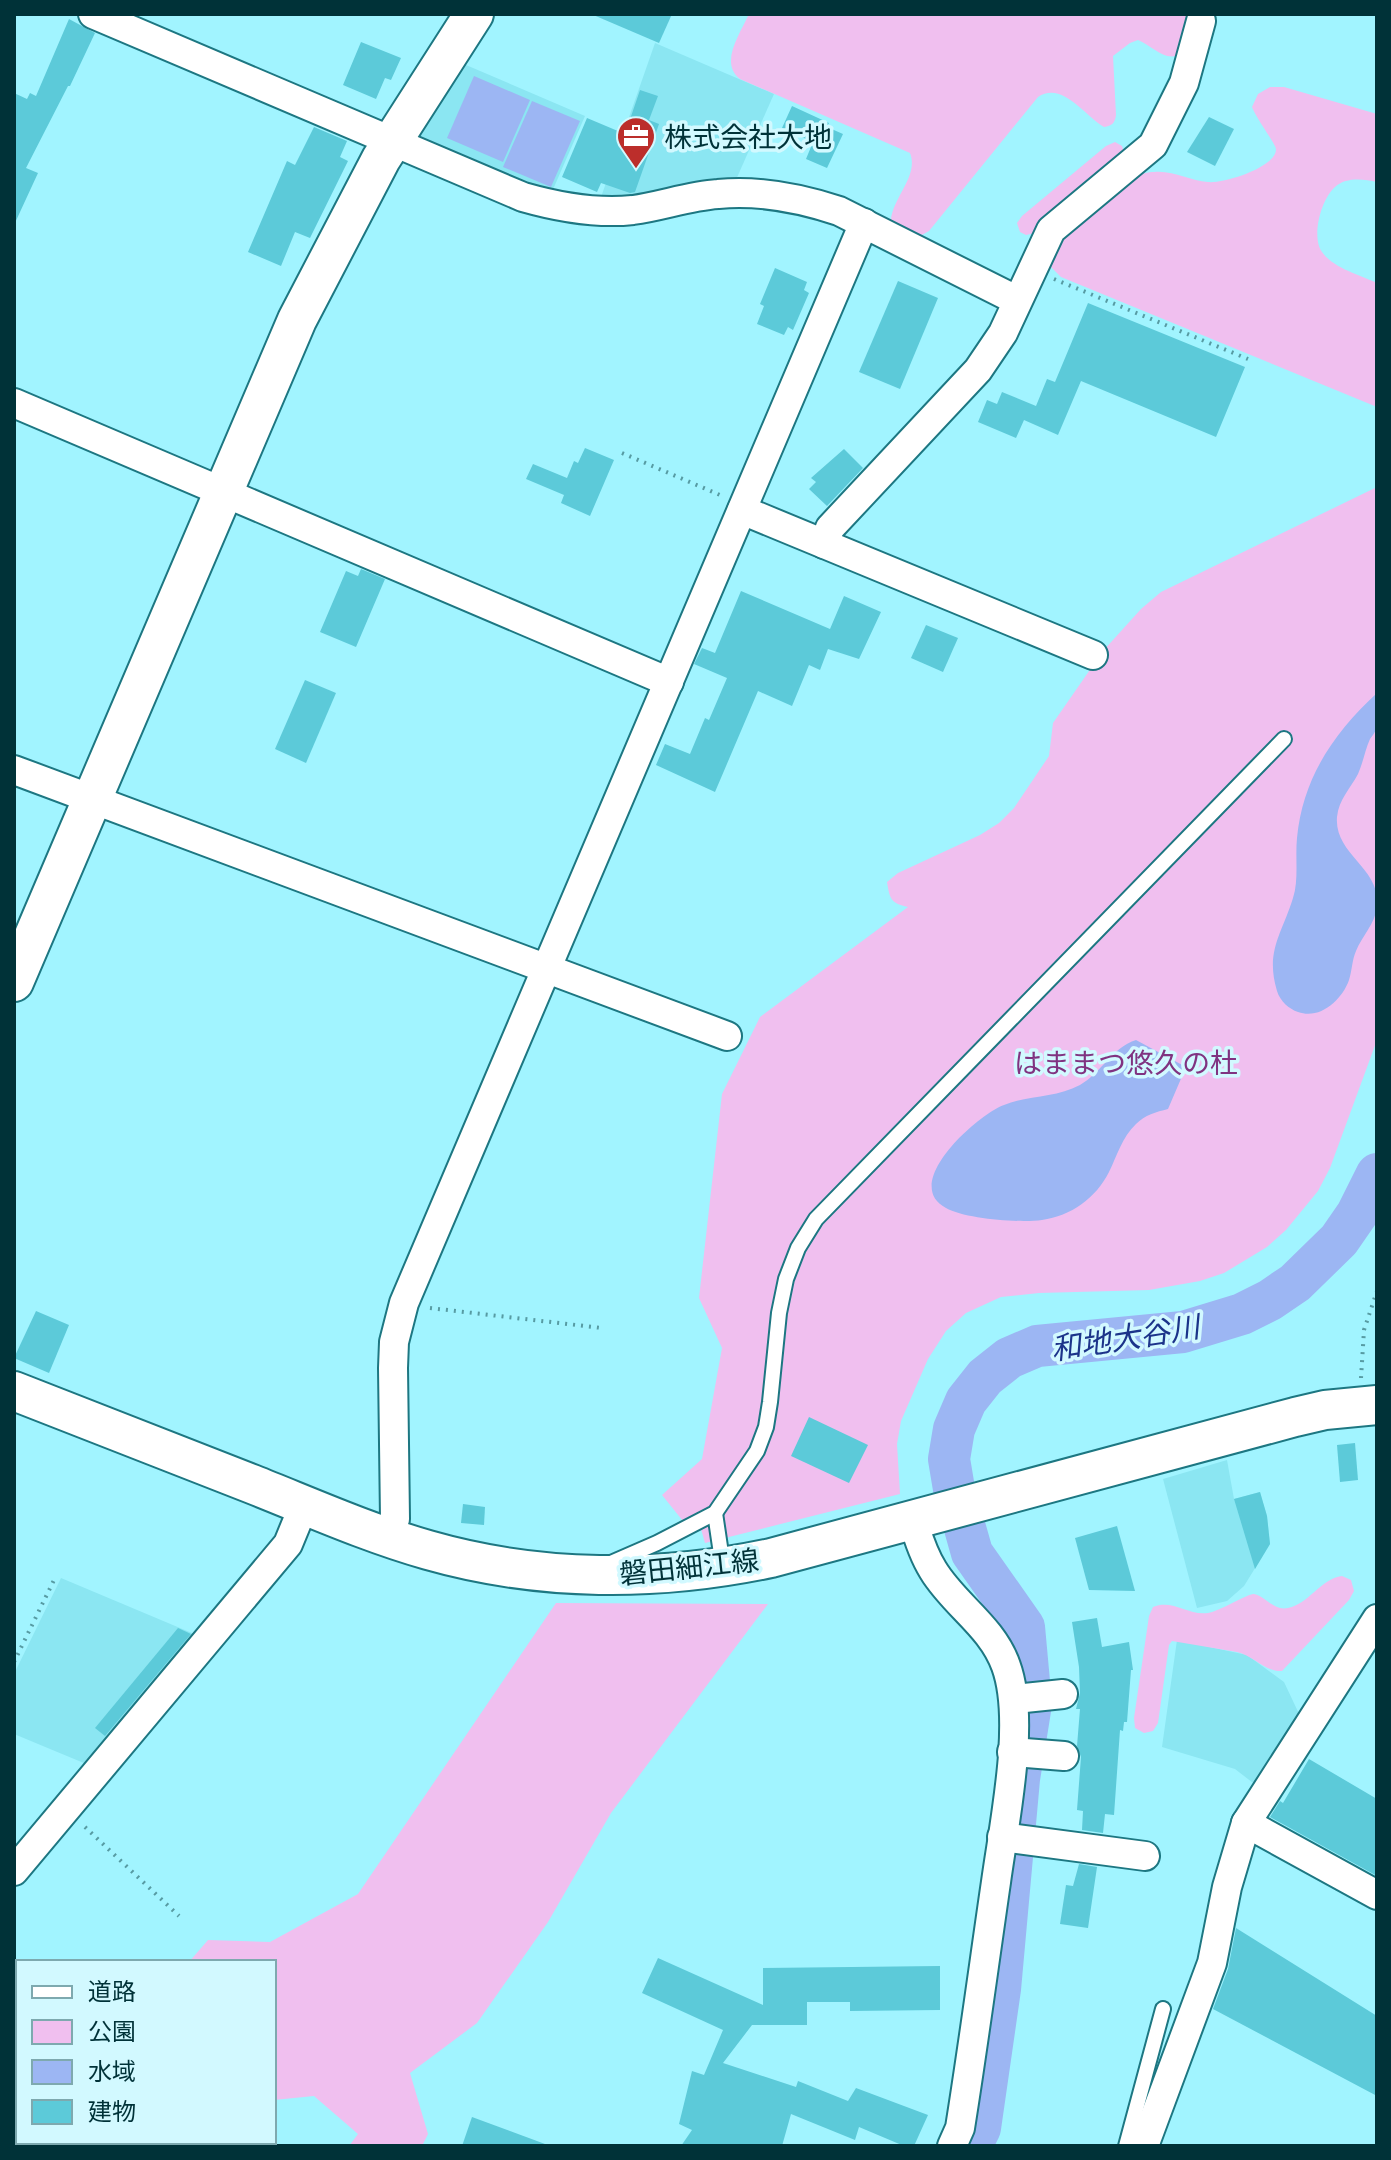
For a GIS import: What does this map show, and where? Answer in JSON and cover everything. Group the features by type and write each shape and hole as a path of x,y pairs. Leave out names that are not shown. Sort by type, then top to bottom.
{"main road":[{"path":"14,982 297,320 340,233 392,141 474,14"},
{"name":"磐田細江線","path":"14,1391 388,1537 466,1559 580,1575 657,1574 771,1558 1295,1417 1369,1406"}],"street":[{"path":"93,14 523,197 549,204 601,210 631,210 690,197 750,193 810,202 839,211 1016,300"},
{"path":"824,544 830,528 978,370 1003,333 1051,230 1153,145 1184,83 1201,21"},
{"path":"388,1537 395,1519 394,1342 404,1303 864,223"},
{"path":"14,403 669,682"},
{"path":"743,508 1093,655"},
{"path":"14,770 727,1036"},
{"path":"14,1871 288,1544 304,1505"},
{"path":"924,1517 919,1544 934,1573 989,1634 1006,1664 1015,1699 1003,1837 960,2128 952,2146"},
{"path":"1144,2146 1212,1963 1227,1887 1246,1823 1377,1619"},
{"path":"1015,1699 1063,1694"},
{"path":"1012,1752 1064,1756"},
{"path":"1246,1823 1377,1895"},
{"path":"1003,1837 1145,1856"}],"lane":[{"path":"580,1575 657,1543 715,1513 757,1451 766,1427 786,1279 798,1248 816,1219 1284,739"},
{"path":"715,1513 723,1567"},
{"path":"1126,2146 1163,2009"}],"path":[{"path":"1032,270 1248,359"},
{"path":"622,453 743,508"},
{"path":"1369,1406 1364,1330 1377,1291"},
{"path":"404,1303 602,1328"},
{"path":"14,1662 55,1578"},
{"path":"67,1811 179,1916"}],"shaded area":[{"path":"655,43 774,94 735,182 600,200"},
{"path":"459,62 585,116 551,194 417,140 414,131"},
{"path":"1227,1460 1234,1499 1260,1492 1270,1544 1244,1586 1227,1601 1197,1608 1163,1479"},
{"path":"61,1578 199,1636 91,1766 14,1734 14,1674"},
{"path":"1177,1640 1247,1655 1284,1682 1301,1718 1257,1786 1235,1769 1162,1747"}],"green space":[{"path":"749,14 1195,14 1179,55 1168,56 1138,40 1113,56 1116,115 1111,125 1104,127 1064,96 1047,93 1038,97 929,231 920,236 897,228 891,220 911,170 910,153 740,79 734,72 731,65 733,48"},
{"path":"1270,87 1284,87 1377,114 1377,182 1349,180 1335,187 1322,209 1317,237 1327,258 1377,283 1377,407 1061,277 1051,267 1051,251 1057,242 1091,210 1136,176 1161,172 1215,182 1248,173 1268,162 1276,149 1252,107 1258,94"},
{"path":"1115,142 1122,146 1124,153 1035,233 1026,235 1020,232 1017,223 1022,216 1106,146"},
{"name":"はままつ悠久の杜","path":"1377,487 1377,1040 1330,1168 1318,1191 1286,1230 1267,1247 1224,1273 1200,1281 1149,1290 1001,1297 966,1313 946,1331 928,1359 901,1421 897,1444 900,1494 705,1543 701,1529 691,1531 662,1495 702,1459 722,1348 699,1298 722,1094 760,1017 908,907 892,900 887,882 898,873 980,835 999,823 1014,808 1049,756 1053,723 1103,651 1141,609 1161,592"},
{"path":"1342,1576 1351,1580 1354,1591 1349,1600 1282,1671 1270,1669 1237,1652 1172,1641 1158,1723 1153,1731 1144,1733 1135,1728 1149,1616 1153,1607 1167,1605 1208,1613 1254,1594 1278,1608 1288,1608 1302,1602 1327,1582"},
{"path":"556,1603 768,1604 611,1813 548,1922 477,2023 410,2073 428,2134 422,2146 349,2146 358,2134 314,2096 276,2100 276,1960 191,1960 208,1940 270,1942 358,1894"}],"water":[{"path":"474,76 530,100 503,162 447,138"},
{"path":"532,101 580,121 551,187 503,167"},
{"path":"1377,693 1376,730 1337,817 1343,842 1366,871 1377,893 1376,913 1356,951 1349,980 1341,995 1322,1011 1306,1014 1291,1009 1278,995 1273,965 1276,943 1295,891 1300,816 1314,776 1334,740"},
{"path":"1136,1040 1186,1067 1168,1109 1147,1116 1131,1129 1104,1181 1090,1198 1073,1210 1053,1218 1032,1221 955,1212 934,1197 932,1183 937,1168 948,1151 977,1122 1004,1105 1080,1085 1120,1048"}],"building":[{"path":"591,14 672,14 659,43"},
{"path":"69,19 95,33 26,168 38,173 14,225 14,93 27,99 30,93 36,96"},
{"path":"361,42 401,58 391,80 385,78 376,99 343,85"},
{"path":"640,90 658,96 649,120 659,124 635,192 601,183 597,192 562,177 587,118 625,134"},
{"path":"792,106 829,123 827,127 843,134 827,168 806,159 813,142 782,128"},
{"path":"1209,117 1234,129 1215,166 1187,152"},
{"path":"314,127 347,141 340,157 348,161 310,238 295,232 281,266 248,252 287,161 295,165"},
{"path":"775,268 807,282 804,290 809,293 793,330 788,327 784,335 757,324 764,306 760,304"},
{"path":"898,281 938,298 900,389 859,372"},
{"path":"1088,303 1245,367 1216,437 1081,381 1058,435 1024,420 1016,438 978,422 987,400 997,404 1002,392 1036,406 1047,379 1055,382"},
{"path":"585,448 614,460 590,516 561,503 564,495 526,479 533,464 567,478 574,461 578,463"},
{"path":"844,449 863,468 827,506 809,489 816,482 811,478"},
{"path":"361,569 385,579 356,647 320,632 346,571 358,576"},
{"path":"741,591 830,629 844,596 881,612 859,659 828,649 820,670 809,665 792,706 758,691 715,792 656,765 665,744 690,754 705,718 709,720 727,678 694,664 702,648 715,653"},
{"path":"926,625 958,638 943,672 911,658"},
{"path":"305,680 336,693 306,763 275,749"},
{"path":"36,1311 69,1325 49,1373 14,1358"},
{"path":"809,1417 868,1445 849,1483 791,1456"},
{"path":"1355,1443 1358,1480 1340,1482 1337,1445"},
{"path":"1260,1492 1270,1544 1255,1569 1234,1499"},
{"path":"463,1504 485,1507 484,1525 461,1523"},
{"path":"1117,1526 1135,1591 1089,1590 1075,1538"},
{"path":"1097,1618 1102,1647 1129,1642 1133,1670 1127,1722 1124,1722 1123,1731 1120,1730 1114,1815 1105,1814 1103,1833 1082,1830 1083,1811 1077,1810 1081,1757 1077,1746 1080,1709 1076,1709 1080,1693 1072,1622"},
{"path":"178,1628 191,1634 105,1736 95,1728"},
{"path":"1309,1759 1377,1799 1377,1876 1270,1817 1280,1801 1283,1803"},
{"path":"1079,1864 1097,1867 1088,1928 1060,1924 1066,1885 1073,1886"},
{"path":"1236,1928 1377,2016 1377,2096 1213,2009 1228,1969"},
{"path":"658,1958 763,2005 763,1968 940,1966 940,2010 850,2011 850,2002 807,2002 807,2025 752,2025 723,2063 796,2087 798,2081 848,2101 856,2088 928,2115 914,2146 904,2146 859,2127 855,2140 791,2114 782,2146 681,2146 692,2130 679,2124 692,2071 704,2075 723,2030 642,1993"},
{"path":"472,2117 545,2144 462,2146"}],"waterway":[{"name":"和地大谷川","path":"971,2146 980,2128 1000,1989 1019,1779 1031,1704 1024,1627 972,1553 954,1489 949,1459 954,1429 966,1401 985,1377 1009,1358 1037,1346 1183,1332 1242,1314 1270,1300 1295,1283 1339,1240 1357,1214 1377,1174"}],"place":[{"name":"株式会社大地","path":"636,170"}]}
